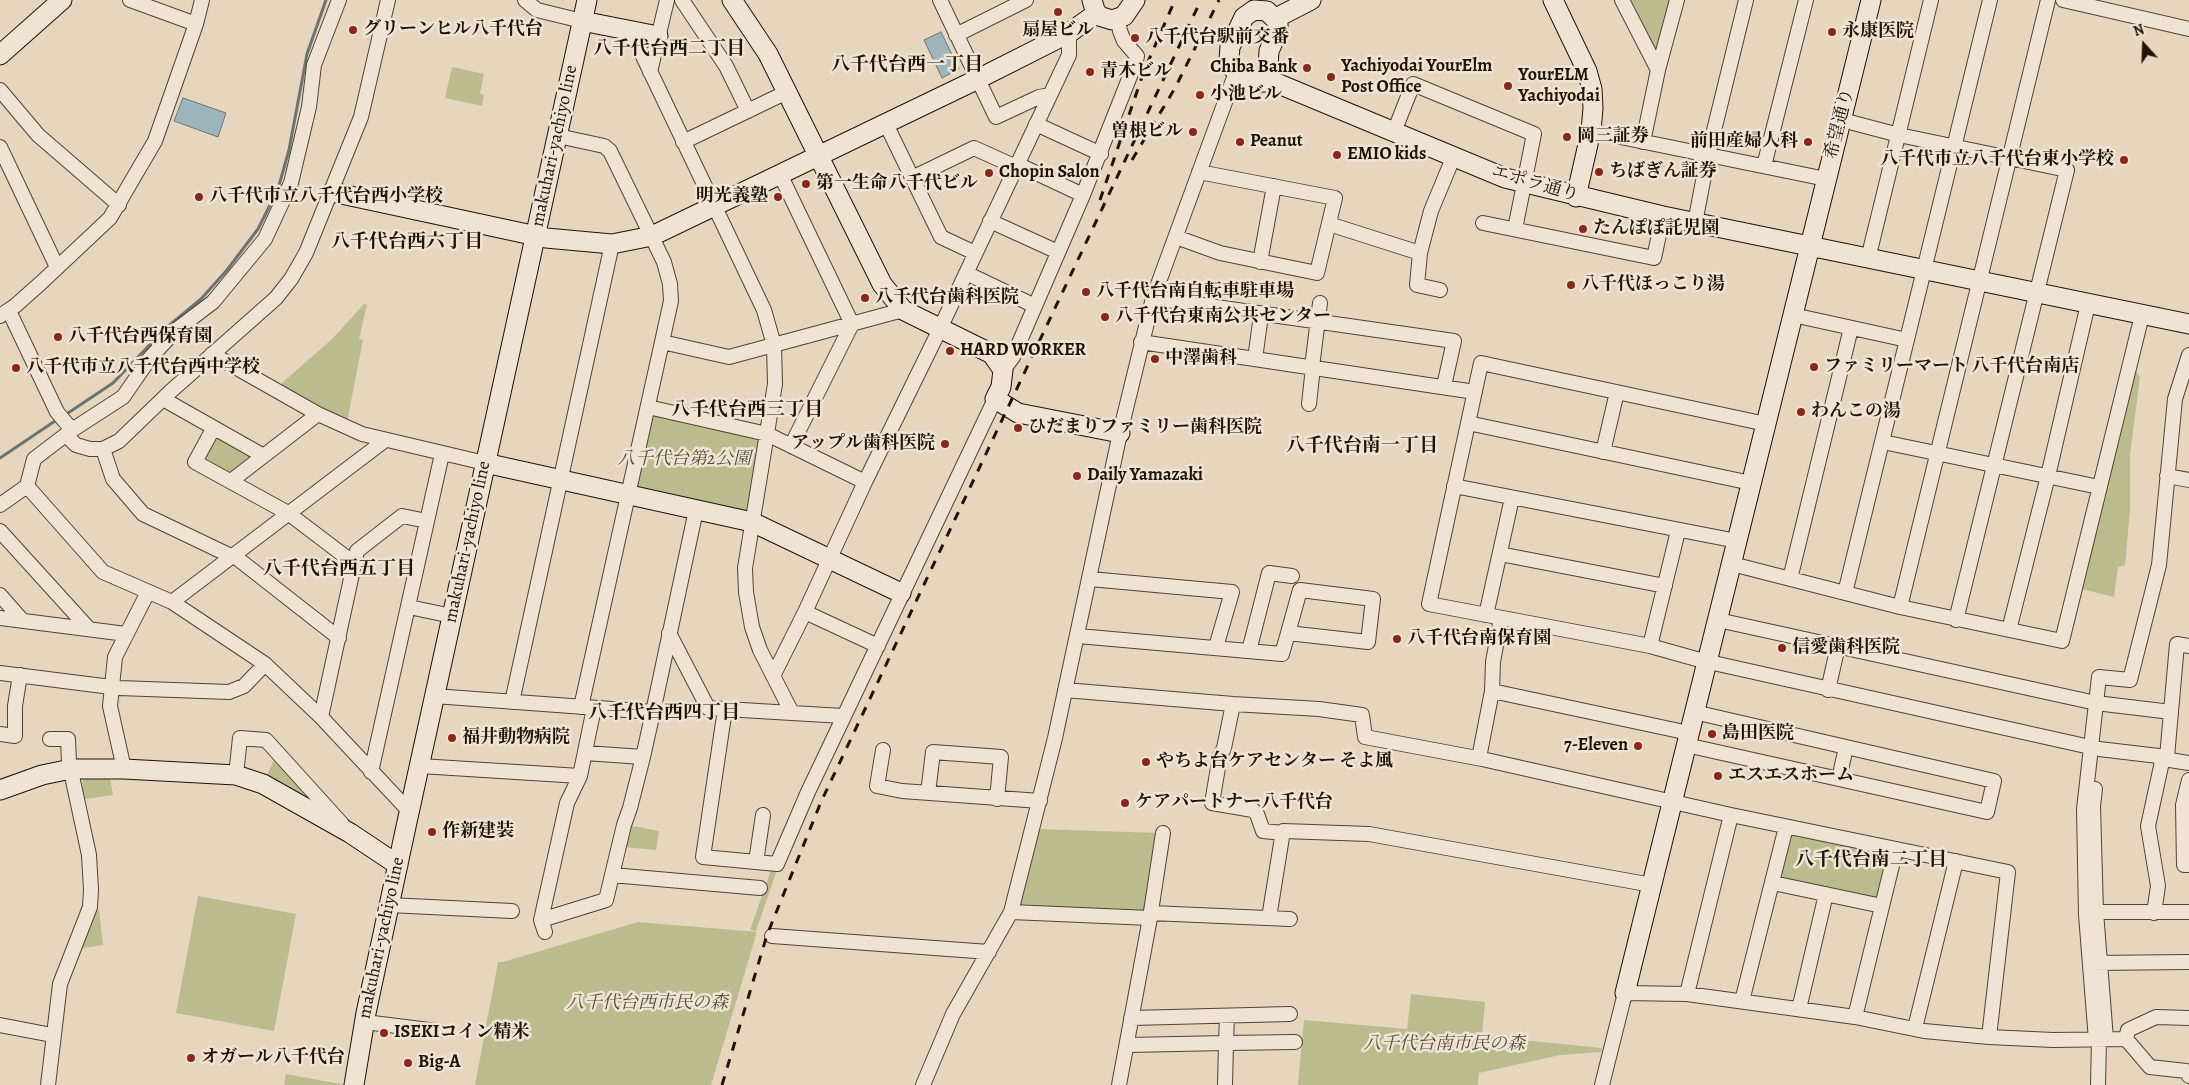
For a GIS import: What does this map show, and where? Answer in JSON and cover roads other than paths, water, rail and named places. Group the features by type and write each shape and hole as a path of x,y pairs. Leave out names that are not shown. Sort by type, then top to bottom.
{"street":[{"path":"0,55 60,0"},
{"path":"130,0 196,24"},
{"path":"202,0 196,24 155,141 119,205 110,218 4,313 76,445 90,449 103,449 119,440 276,298 291,280 306,253 361,117 388,0"},
{"path":"0,504 27,486 34,458 65,425 123,397 150,358 176,330 213,302 265,239 291,183 309,107 314,65 339,0"},
{"path":"525,0 537,10 658,36"},
{"name":"makuhari-yachiyo line","path":"354,1085 365,1022 409,811 587,0"},
{"path":"650,72 667,0"},
{"path":"682,0 726,66 748,111"},
{"path":"732,0 768,54 882,284 903,310 992,354 1003,370"},
{"path":"940,0 996,117 1039,97 1050,95"},
{"path":"956,35 1026,0"},
{"path":"332,192 535,236 612,244 652,236 886,124 1069,33 1095,7 1105,19 1118,19 1128,11 1135,0"},
{"path":"1236,72 1229,59 1230,47 1244,17 1249,13 1265,9 1312,0"},
{"path":"1553,0 1588,71 1592,89 1594,108 1591,131 1576,196"},
{"path":"1622,0 1658,70"},
{"path":"1643,142 1658,70 1677,0"},
{"path":"1694,223 1708,155 1746,0"},
{"path":"1764,166 1806,0"},
{"name":"希望通り","path":"1625,993 1871,0"},
{"path":"1868,259 1931,0"},
{"path":"1845,593 1990,0"},
{"path":"1900,607 2048,0"},
{"path":"2063,0 2189,29"},
{"path":"1265,9 1279,26 1269,51 1268,73 1274,82"},
{"path":"726,709 702,857 777,864 808,792 878,646 901,593 1001,387 1003,370 1012,361 1100,154 1137,56 1124,41 1118,19"},
{"path":"631,31 764,310 774,345 775,384 752,522 746,568 746,592 752,627 773,676 792,713"},
{"path":"773,676 806,612 865,482 940,329 1069,55 1069,33"},
{"path":"923,1085 953,1014 1011,912 1040,801 1078,636 1120,433 1153,298 1236,72 1254,64 1269,51"},
{"name":"エポラ通り","path":"1236,72 1261,82 1274,82 1453,158 1524,184 1694,223 2189,324"},
{"path":"1394,132 1413,84 1534,134 1514,229"},
{"path":"0,90 38,135 119,205"},
{"path":"683,142 787,92"},
{"path":"1842,120 1899,135 2067,170 2038,294 1956,620"},
{"path":"886,124 941,237 975,253"},
{"path":"1036,124 1100,154"},
{"path":"1591,131 1826,179"},
{"path":"558,136 604,146 610,151 664,262 670,284 670,301 629,496 588,707 585,753 580,776 567,803 543,926 606,900 643,757 696,510"},
{"path":"0,147 57,267"},
{"path":"912,178 974,148 1083,195"},
{"path":"1440,290 1417,285 1420,253 1431,211 1453,158"},
{"path":"1176,237 1220,253 1317,273 1329,224 1339,199 1199,172"},
{"path":"780,174 852,324"},
{"path":"1260,262 1274,186"},
{"path":"1483,223 1654,258 1662,216"},
{"path":"990,221 1058,252"},
{"path":"1329,224 1420,253"},
{"path":"512,702 612,244"},
{"path":"966,273 1035,306"},
{"path":"1153,298 1261,315 1454,341 1444,386"},
{"path":"1309,404 1320,303"},
{"path":"2009,630 2048,476 2088,304"},
{"path":"662,342 729,356 903,310"},
{"path":"1255,359 1261,315"},
{"path":"1793,315 1907,340"},
{"path":"1732,564 1900,607 2062,641 2142,315"},
{"path":"791,446 852,324"},
{"path":"1790,579 1851,328"},
{"path":"1141,342 1475,392"},
{"path":"212,354 318,414 362,434 442,454 752,522 901,593"},
{"path":"2098,1085 2100,1040 2084,868 2084,808 2100,703 2099,677 2130,680 2159,565 2175,399 2189,355"},
{"path":"1766,424 1481,364 1429,604 1650,646 1706,662 2094,748 2165,757 2170,760 2189,763"},
{"path":"1603,452 1617,392"},
{"path":"163,399 262,455"},
{"path":"995,399 1018,413 1120,433"},
{"path":"648,407 767,434 865,482"},
{"path":"230,481 318,414"},
{"path":"1468,423 1751,483"},
{"path":"213,429 196,462 288,513 355,564"},
{"path":"172,602 384,440"},
{"path":"1882,442 2099,487"},
{"path":"103,449 113,479 143,514 232,556 339,638"},
{"path":"371,772 442,454"},
{"path":"2167,476 2189,480"},
{"path":"27,486 103,572 172,602 265,664 321,717 409,811"},
{"path":"1454,486 1737,541"},
{"path":"1486,615 1512,498"},
{"path":"321,717 357,551 402,516 427,521"},
{"path":"0,531 89,630"},
{"path":"1650,646 1678,531"},
{"path":"1500,554 1665,586"},
{"path":"1249,651 1269,573 1292,576"},
{"path":"1090,579 1232,592 1216,647"},
{"path":"1078,636 1282,654 1300,590 1373,599 1368,642 1288,633"},
{"path":"124,769 110,706 115,657 148,592"},
{"path":"0,596 22,620"},
{"path":"409,607 452,616"},
{"path":"806,612 878,646"},
{"path":"0,618 126,634"},
{"path":"1479,758 1492,691 1493,662 1501,618"},
{"path":"1718,620 2100,703 2170,712"},
{"path":"670,633 708,708 844,716"},
{"path":"2154,913 2158,886 2148,826 2165,757 2177,644 2189,646"},
{"path":"1828,690 1838,646"},
{"path":"0,673 112,687 229,692 244,686 265,664"},
{"path":"0,734 15,736 15,706 20,675"},
{"path":"1065,690 1319,709 1362,716 1365,737 1479,758 1731,815 2008,872 1989,1037"},
{"path":"1492,691 1839,779 1987,812 1994,781 1694,712"},
{"path":"434,696 652,712"},
{"path":"1233,704 1224,748 1220,756 1212,802 1251,809 1257,814 1263,831 1283,833 1283,831 1318,831 1370,834 1652,884"},
{"path":"236,775 240,738 266,740 350,833"},
{"path":"48,1085 52,1035 60,984 90,907 88,856 71,769 68,739 50,739"},
{"path":"1839,779 1846,747"},
{"path":"2094,748 2096,912 2094,962"},
{"path":"883,750 878,786 928,793 1040,801"},
{"path":"928,793 933,752 943,752 1001,758 996,799"},
{"path":"585,753 643,757"},
{"path":"420,766 580,776"},
{"path":"0,790 42,775 71,769 124,769 236,775 263,784 350,833 398,865"},
{"path":"2189,780 2183,805 2184,865 2189,865"},
{"path":"756,862 763,815"},
{"path":"1688,994 1731,815"},
{"path":"1742,1001 1786,826"},
{"path":"1119,1085 1163,833"},
{"path":"1269,918 1283,833"},
{"path":"1855,1017 1896,849"},
{"path":"1915,1028 1956,861"},
{"path":"612,875 760,888"},
{"path":"1773,882 1882,906"},
{"path":"1799,1009 1826,894"},
{"path":"389,905 512,911"},
{"path":"1011,912 1290,919"},
{"path":"2096,912 2189,912"},
{"path":"772,936 988,952"},
{"path":"2094,962 2189,962"},
{"path":"1602,1085 1625,993 1688,994 1855,1017 1924,1031 1989,1037 2053,1040 2126,1038"},
{"path":"1131,1018 1290,1014"},
{"path":"1225,1085 1227,1016"},
{"path":"2126,1038 2128,1030 2156,1017 2189,1018"},
{"path":"365,1022 437,1031"},
{"path":"0,1025 52,1035"},
{"path":"2126,1038 2150,1068 2188,1073"},
{"path":"1127,1045 1296,1042"}],"water":[{"path":"941,32 959,69 942,78 924,40"},
{"path":"183,98 226,113 218,137 174,121"}],"waterway":[{"path":"65,415 113,383 166,328 201,299 227,270 258,229 278,189 289,150 307,54 326,0"},
{"path":"0,458 58,419"}],"railway":[{"path":"1100,200 1144,71 1175,0"},
{"path":"722,1085 767,935 821,802 1201,0"},
{"path":"1132,160 1175,88 1219,0"}],"place":[{"name":"扇屋ビル","path":"1058,12"},
{"name":"グリーンヒル八千代台","path":"353,30"},
{"name":"永康医院","path":"1832,32"},
{"name":"八千代台駅前交番","path":"1135,38"},
{"name":"Chiba Bank","path":"1307,68"},
{"name":"青木ビル","path":"1090,72"},
{"name":"Yachiyodai YourElm Post Office","path":"1331,77"},
{"name":"YourELM Yachiyodai","path":"1508,86"},
{"name":"小池ビル","path":"1200,95"},
{"name":"曽根ビル","path":"1193,132"},
{"name":"岡三証券","path":"1567,137"},
{"name":"Peanut","path":"1240,142"},
{"name":"前田産婦人科","path":"1808,142"},
{"name":"EMIO kids","path":"1337,155"},
{"name":"八千代市立八千代台東小学校","path":"2124,160"},
{"name":"ちばぎん証券","path":"1599,172"},
{"name":"Chopin Salon","path":"989,173"},
{"name":"第一生命八千代ビル","path":"806,184"},
{"name":"八千代市立八千代台西小学校","path":"199,197"},
{"name":"明光義塾","path":"778,197"},
{"name":"たんぽぽ託児園","path":"1583,229"},
{"name":"八千代ほっこり湯","path":"1571,285"},
{"name":"八千代台南自転車駐車場","path":"1086,292"},
{"name":"八千代台歯科医院","path":"865,298"},
{"name":"八千代台東南公共センター","path":"1105,317"},
{"name":"八千代台西保育園","path":"58,337"},
{"name":"HARD WORKER","path":"950,351"},
{"name":"中澤歯科","path":"1155,359"},
{"name":"ファミリーマート 八千代台南店","path":"1814,367"},
{"name":"八千代市立八千代台西中学校","path":"16,368"},
{"name":"わんこの湯","path":"1801,412"},
{"name":"ひだまりファミリー歯科医院","path":"1018,428"},
{"name":"アップル歯科医院","path":"945,444"},
{"name":"Daily Yamazaki","path":"1077,476"},
{"name":"八千代台南保育園","path":"1397,639"},
{"name":"信愛歯科医院","path":"1782,648"},
{"name":"島田医院","path":"1712,734"},
{"name":"福井動物病院","path":"452,738"},
{"name":"7-Eleven","path":"1638,746"},
{"name":"やちよ台ケアセンター そよ風","path":"1146,762"},
{"name":"エスエスホーム","path":"1718,776"},
{"name":"ケアパートナー八千代台","path":"1125,803"},
{"name":"作新建装","path":"432,832"},
{"name":"ISEKIコイン精米","path":"384,1033"},
{"name":"オガール八千代台","path":"191,1058"},
{"name":"Big-A","path":"408,1063"}],"district":[{"name":"八千代台西二丁目","path":"669,49"},
{"name":"八千代台西一丁目","path":"907,65"},
{"name":"八千代台西六丁目","path":"407,242"},
{"name":"八千代台西三丁目","path":"747,410"},
{"name":"八千代台南一丁目","path":"1362,446"},
{"name":"八千代台西五丁目","path":"339,569"},
{"name":"八千代台西四丁目","path":"664,713"},
{"name":"八千代台南二丁目","path":"1871,860"}],"park label":[{"name":"八千代台第2公園","path":"684,460"},
{"name":"八千代台西市民の森","path":"647,1004"},
{"name":"八千代台南市民の森","path":"1444,1045"}]}
